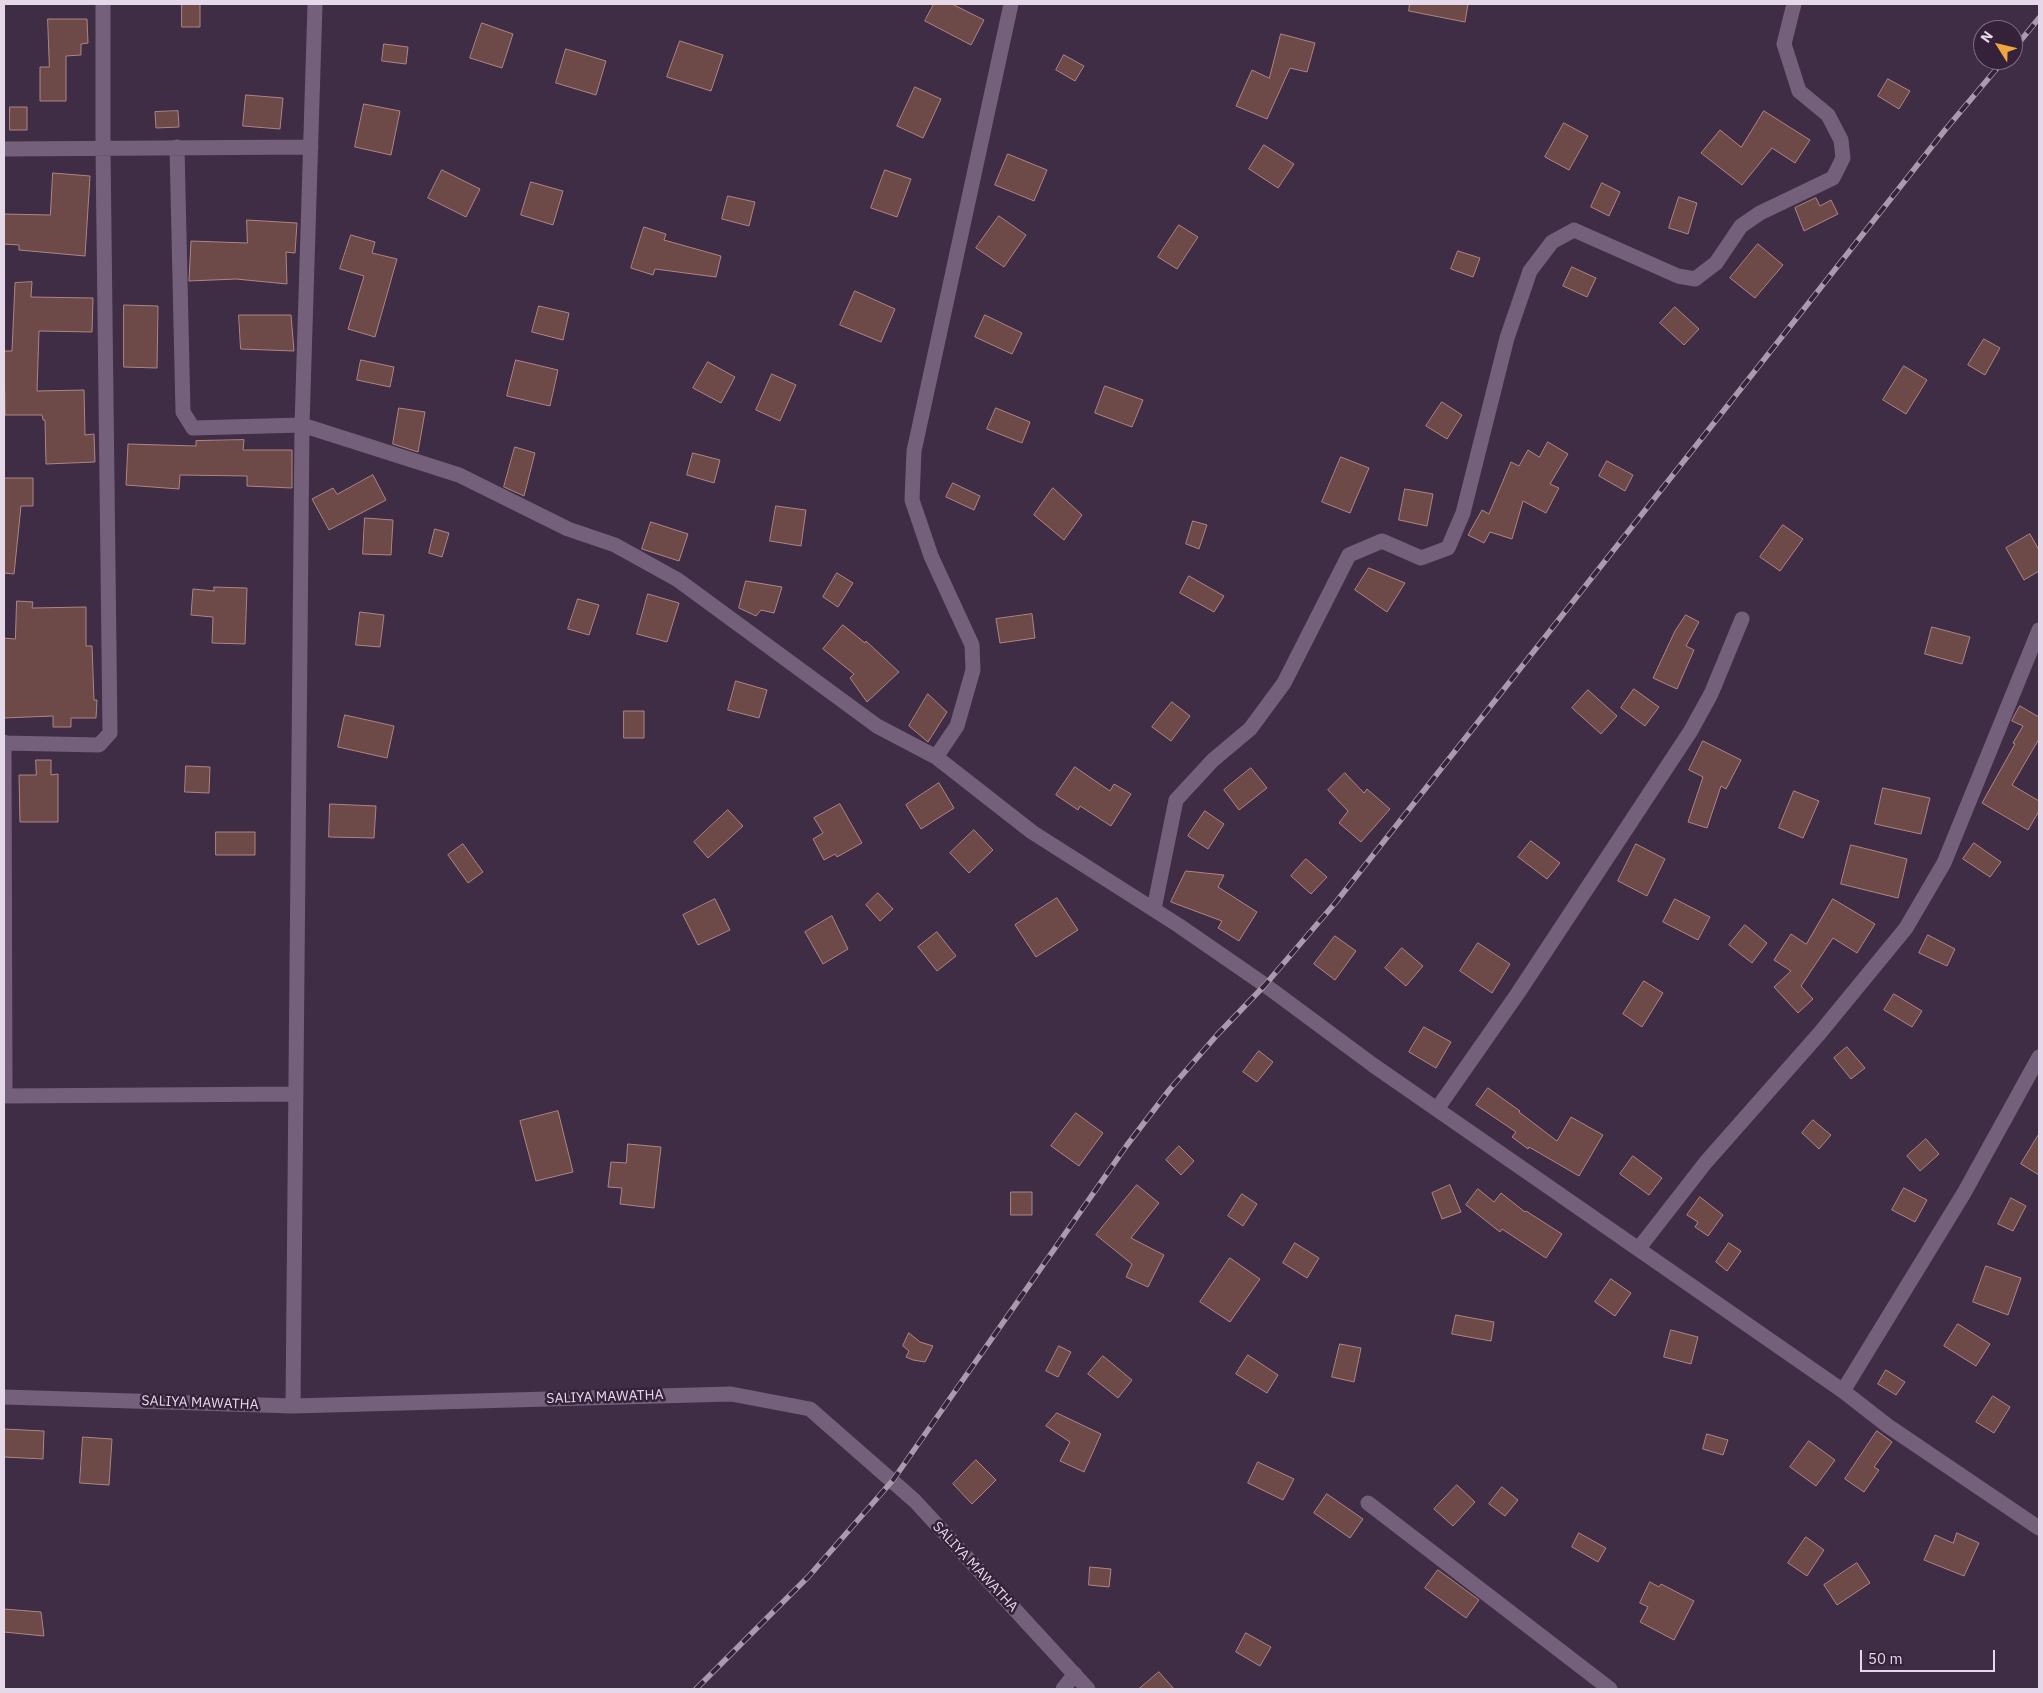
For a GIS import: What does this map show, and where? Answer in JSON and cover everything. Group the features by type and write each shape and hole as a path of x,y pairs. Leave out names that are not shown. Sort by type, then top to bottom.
{"street":[{"path":"104,4 103,148 110,733 99,745 4,742 4,1096 296,1094"},
{"path":"294,1406 302,425 315,4"},
{"path":"936,758 957,726 973,670 972,646 932,556 912,500 914,451 1011,4"},
{"path":"1154,909 1176,800 1213,760 1250,729 1284,683 1350,555 1382,541 1422,558 1448,548 1463,513 1507,338 1527,279 1530,271 1552,242 1574,230 1678,276 1695,279 1716,263 1741,226 1760,213 1833,178 1843,158 1842,140 1828,115 1799,91 1784,44 1794,4"},
{"path":"4,149 311,147"},
{"path":"177,148 183,412 193,428 302,425 459,475 568,530 615,545 678,580 877,726 936,758 1032,832 1154,909 1265,985 1373,1065 1639,1248 1843,1391 1888,1426 2039,1528"},
{"path":"1437,1109 1518,992 1690,732 1711,694 1742,618"},
{"path":"1639,1248 1706,1162 1819,1034 1906,928 1944,863 1968,799 2039,630"},
{"path":"1843,1391 1964,1193 2039,1057"},
{"name":"SALIYA MAWATHA","path":"4,1398 294,1406 731,1394 810,1409 914,1501 1088,1689"},
{"path":"1368,1503 1610,1689"},
{"path":"1063,1689 1074,1674"}],"building":[{"path":"182,4 200,4 200,27 182,27"},
{"path":"934,4 952,4 984,20 971,45 925,21"},
{"path":"1410,4 1468,4 1465,22 1409,11"},
{"path":"48,19 87,19 88,43 81,44 81,55 66,56 66,101 40,101 40,67 49,67"},
{"path":"482,23 513,34 502,68 470,58"},
{"path":"1281,34 1315,43 1307,72 1290,68 1267,119 1236,106 1252,70 1269,78"},
{"path":"680,41 723,55 711,91 667,77"},
{"path":"384,44 408,47 406,64 382,61"},
{"path":"566,49 606,61 596,95 556,83"},
{"path":"1064,55 1084,66 1075,81 1056,70"},
{"path":"1888,79 1910,91 1899,109 1878,96"},
{"path":"915,87 941,99 923,138 897,126"},
{"path":"246,95 283,98 280,129 243,126"},
{"path":"364,104 400,111 391,155 355,147"},
{"path":"10,107 27,107 27,130 10,130"},
{"path":"178,111 179,127 156,128 155,112"},
{"path":"1764,111 1810,140 1795,163 1772,148 1742,185 1701,153 1720,130 1741,147"},
{"path":"1564,123 1588,136 1569,170 1545,157"},
{"path":"1264,145 1294,164 1278,188 1249,169"},
{"path":"1008,154 1047,170 1034,201 995,185"},
{"path":"442,170 480,189 466,217 428,198"},
{"path":"885,170 911,179 897,217 871,208"},
{"path":"53,173 90,176 85,256 19,250 19,245 4,244 4,214 50,215"},
{"path":"531,182 563,191 553,225 521,215"},
{"path":"1602,183 1620,192 1609,216 1591,207"},
{"path":"728,196 755,202 749,226 722,219"},
{"path":"1679,197 1697,203 1688,234 1669,228"},
{"path":"1816,198 1820,206 1831,200 1838,214 1804,231 1795,208"},
{"path":"999,216 1026,235 1004,267 976,248"},
{"path":"247,220 297,223 295,253 286,252 287,284 236,279 189,281 191,241 247,243"},
{"path":"1179,225 1198,237 1177,269 1158,257"},
{"path":"644,227 666,234 664,240 721,256 716,277 655,269 653,275 631,268"},
{"path":"351,235 375,242 372,253 397,259 375,337 348,329 364,276 340,269"},
{"path":"1758,244 1783,265 1755,298 1730,278"},
{"path":"1458,251 1480,258 1473,277 1451,269"},
{"path":"1572,267 1596,278 1587,297 1563,286"},
{"path":"32,282 31,297 93,298 92,332 39,331 37,391 84,390 85,435 94,434 95,462 46,464 45,420 43,420 42,415 5,415 4,351 12,351 15,283"},
{"path":"855,291 895,309 881,342 840,325"},
{"path":"124,305 158,306 157,368 124,367"},
{"path":"539,306 569,313 563,340 532,332"},
{"path":"1675,307 1699,329 1684,345 1660,323"},
{"path":"239,315 291,315 294,351 241,349"},
{"path":"985,315 1022,333 1012,354 975,337"},
{"path":"1984,339 2000,348 1985,375 1968,365"},
{"path":"361,360 394,367 390,387 357,380"},
{"path":"516,360 558,370 550,406 507,396"},
{"path":"708,362 735,377 721,403 693,388"},
{"path":"1904,366 1927,380 1906,414 1883,400"},
{"path":"772,374 796,385 780,421 756,410"},
{"path":"1105,386 1143,400 1132,427 1095,413"},
{"path":"1442,402 1462,415 1447,439 1426,426"},
{"path":"399,408 425,412 418,452 393,444"},
{"path":"996,408 1030,422 1022,443 987,429"},
{"path":"244,440 243,450 292,450 292,488 247,486 247,476 180,475 179,489 126,485 128,444 196,446 196,441"},
{"path":"1548,442 1568,454 1550,484 1559,488 1546,513 1523,501 1512,539 1490,532 1484,543 1468,535 1482,510 1489,514 1511,462 1519,466 1528,450 1539,457"},
{"path":"515,447 535,453 524,496 504,487"},
{"path":"693,453 720,460 714,483 687,475"},
{"path":"1341,457 1369,468 1350,513 1322,502"},
{"path":"1607,461 1633,475 1625,491 1599,476"},
{"path":"373,475 386,500 329,530 312,499 333,488 337,494"},
{"path":"4,478 33,478 33,506 21,506 14,574 4,573"},
{"path":"953,483 980,496 974,510 946,497"},
{"path":"1053,488 1082,515 1064,540 1034,515"},
{"path":"1405,489 1433,494 1427,526 1399,520"},
{"path":"776,506 806,510 801,546 770,541"},
{"path":"365,518 393,520 391,555 363,554"},
{"path":"1193,521 1207,525 1199,549 1186,544"},
{"path":"651,522 688,534 679,561 642,549"},
{"path":"1783,525 1803,539 1780,571 1760,557"},
{"path":"435,529 449,533 442,557 429,553"},
{"path":"2030,534 2039,550 2039,571 2024,580 2006,548"},
{"path":"1369,568 1405,583 1387,612 1355,590"},
{"path":"837,573 853,583 838,607 823,597"},
{"path":"1189,576 1224,596 1214,612 1180,593"},
{"path":"746,581 782,587 774,613 761,610 756,616 739,608"},
{"path":"214,587 247,588 245,644 212,643 213,617 191,615 193,589 214,591"},
{"path":"648,594 679,603 667,642 637,634"},
{"path":"578,599 599,605 589,635 568,629"},
{"path":"17,601 33,602 32,608 86,607 86,646 92,646 94,700 97,700 96,718 71,718 71,727 53,727 53,716 4,718 4,638 15,639"},
{"path":"360,612 384,615 380,647 356,645"},
{"path":"1032,614 1035,638 1000,643 996,619"},
{"path":"1686,615 1699,622 1686,646 1694,650 1677,689 1653,678 1675,631"},
{"path":"843,625 865,643 866,641 899,672 867,702 850,678 854,674 823,649"},
{"path":"1932,627 1970,637 1962,664 1925,654"},
{"path":"736,681 767,690 759,718 728,710"},
{"path":"1634,689 1659,707 1645,726 1621,708"},
{"path":"1588,690 1617,716 1601,734 1572,708"},
{"path":"928,694 947,712 928,742 909,726"},
{"path":"1172,702 1190,716 1171,741 1152,727"},
{"path":"2020,706 2039,717 2039,739 2012,785 2039,801 2039,811 2028,830 1982,803 2023,726 2012,721"},
{"path":"624,711 644,711 644,738 624,738"},
{"path":"345,715 394,726 387,758 338,747"},
{"path":"1703,741 1741,760 1726,789 1721,786 1707,828 1688,822 1703,777 1689,770"},
{"path":"36,760 51,760 51,775 58,774 58,822 20,822 19,775 36,775"},
{"path":"186,766 210,767 209,793 185,792"},
{"path":"1075,767 1110,791 1114,784 1131,794 1111,826 1080,806 1078,810 1056,795"},
{"path":"1251,768 1267,788 1239,810 1224,790"},
{"path":"1345,773 1364,793 1367,789 1390,809 1361,842 1339,823 1348,811 1328,790"},
{"path":"939,783 954,808 921,829 906,805"},
{"path":"1883,788 1930,798 1921,834 1875,824"},
{"path":"1794,791 1819,801 1803,838 1779,828"},
{"path":"330,804 376,806 374,838 329,837"},
{"path":"840,804 862,843 837,857 835,854 824,860 813,839 823,833 814,818"},
{"path":"728,810 743,826 708,858 694,842"},
{"path":"1205,811 1224,824 1208,849 1188,836"},
{"path":"974,830 993,850 969,873 950,853"},
{"path":"216,832 255,832 255,855 216,855"},
{"path":"1531,841 1560,863 1547,879 1518,857"},
{"path":"1974,843 2001,862 1990,877 1963,859"},
{"path":"463,844 483,872 468,883 448,855"},
{"path":"1636,844 1665,859 1647,896 1618,881"},
{"path":"1851,845 1907,859 1898,898 1841,884"},
{"path":"1306,859 1327,877 1311,894 1291,876"},
{"path":"1186,871 1224,875 1218,887 1257,912 1239,941 1218,928 1222,921 1171,902"},
{"path":"878,893 893,909 880,921 866,905"},
{"path":"1057,898 1078,930 1036,957 1015,925"},
{"path":"715,899 730,930 698,945 683,915"},
{"path":"1675,899 1710,917 1698,940 1663,922"},
{"path":"1833,899 1875,924 1857,953 1833,938 1801,986 1813,999 1798,1013 1774,987 1791,971 1774,960 1791,934 1806,944"},
{"path":"832,916 848,949 823,964 805,932"},
{"path":"1745,925 1767,943 1752,963 1729,945"},
{"path":"937,932 956,956 937,971 918,947"},
{"path":"1928,935 1955,949 1947,966 1919,953"},
{"path":"1335,936 1356,951 1335,980 1314,964"},
{"path":"1478,943 1510,964 1492,993 1460,971"},
{"path":"1402,948 1423,966 1406,986 1385,968"},
{"path":"1644,981 1663,993 1642,1027 1623,1014"},
{"path":"1894,994 1922,1011 1912,1027 1884,1010"},
{"path":"1424,1027 1451,1042 1436,1068 1409,1052"},
{"path":"1847,1047 1865,1068 1851,1079 1834,1058"},
{"path":"1259,1051 1273,1062 1257,1082 1243,1072"},
{"path":"1488,1088 1557,1141 1571,1117 1603,1135 1579,1176 1529,1147 1528,1149 1512,1137 1516,1132 1476,1105"},
{"path":"558,1111 573,1172 536,1181 520,1121"},
{"path":"1076,1113 1103,1133 1079,1166 1051,1146"},
{"path":"1813,1120 1831,1135 1819,1149 1802,1133"},
{"path":"2039,1134 2039,1175 2021,1164"},
{"path":"1926,1139 1939,1154 1920,1171 1907,1156"},
{"path":"628,1144 661,1147 654,1208 620,1204 622,1188 608,1187 611,1162 626,1163"},
{"path":"1179,1146 1194,1161 1181,1175 1166,1160"},
{"path":"1633,1156 1662,1178 1649,1195 1620,1174"},
{"path":"1137,1185 1159,1203 1131,1238 1164,1255 1148,1287 1126,1277 1132,1264 1096,1235"},
{"path":"1450,1185 1461,1212 1442,1219 1432,1193"},
{"path":"1904,1188 1927,1200 1915,1222 1892,1210"},
{"path":"1478,1189 1494,1202 1501,1193 1525,1212 1562,1234 1546,1258 1502,1229 1500,1232 1466,1205"},
{"path":"1011,1192 1032,1192 1032,1215 1011,1215"},
{"path":"1242,1194 1257,1204 1243,1226 1228,1216"},
{"path":"1700,1197 1723,1215 1708,1236 1695,1227 1698,1222 1687,1215"},
{"path":"2011,1198 2026,1206 2013,1231 1998,1224"},
{"path":"1295,1243 1319,1258 1307,1278 1283,1263"},
{"path":"1729,1243 1741,1251 1727,1271 1716,1262"},
{"path":"1230,1258 1260,1279 1230,1322 1200,1302"},
{"path":"1986,1266 2021,1278 2008,1315 1973,1302"},
{"path":"1611,1279 1631,1293 1615,1316 1595,1302"},
{"path":"1456,1315 1494,1322 1491,1341 1452,1334"},
{"path":"1958,1324 1990,1344 1976,1366 1944,1346"},
{"path":"1671,1330 1698,1337 1691,1364 1664,1357"},
{"path":"909,1333 920,1342 933,1346 925,1362 906,1357 909,1351 903,1346"},
{"path":"1340,1344 1361,1348 1354,1382 1332,1377"},
{"path":"1059,1346 1071,1352 1058,1377 1046,1371"},
{"path":"1248,1355 1278,1375 1267,1393 1236,1374"},
{"path":"1103,1356 1132,1380 1118,1398 1088,1374"},
{"path":"1886,1370 1905,1382 1896,1395 1878,1384"},
{"path":"1993,1396 2010,1407 1994,1433 1976,1422"},
{"path":"1057,1413 1101,1434 1084,1472 1060,1461 1070,1442 1046,1426"},
{"path":"4,1429 44,1431 43,1459 4,1457"},
{"path":"1877,1431 1892,1442 1874,1467 1879,1470 1864,1492 1845,1479"},
{"path":"1707,1434 1728,1440 1723,1455 1703,1449"},
{"path":"83,1437 112,1439 109,1485 80,1483"},
{"path":"1809,1441 1835,1460 1816,1486 1790,1467"},
{"path":"976,1460 996,1480 972,1504 953,1484"},
{"path":"1258,1462 1294,1479 1283,1500 1248,1483"},
{"path":"1457,1485 1475,1502 1453,1526 1434,1509"},
{"path":"1502,1487 1518,1500 1505,1516 1489,1504"},
{"path":"1327,1494 1363,1519 1350,1538 1314,1513"},
{"path":"1579,1533 1606,1548 1598,1562 1572,1547"},
{"path":"1957,1533 1979,1543 1964,1576 1924,1560 1935,1535 1953,1543"},
{"path":"1806,1537 1824,1550 1807,1576 1788,1563"},
{"path":"1857,1563 1870,1583 1837,1605 1824,1585"},
{"path":"1090,1567 1111,1569 1109,1587 1089,1585"},
{"path":"1438,1570 1479,1600 1466,1618 1425,1588"},
{"path":"1650,1582 1659,1587 1661,1584 1694,1601 1674,1640 1640,1622 1648,1607 1640,1603"},
{"path":"4,1609 41,1612 44,1636 4,1632"},
{"path":"1246,1633 1271,1647 1260,1666 1236,1652"},
{"path":"1159,1672 1174,1689 1139,1689"}],"railway":[{"path":"2023,38 2039,18"},
{"path":"696,1689 809,1576 893,1480 1127,1145 1170,1089 1217,1035 1265,985 1336,902 1945,130 1996,70"}]}
